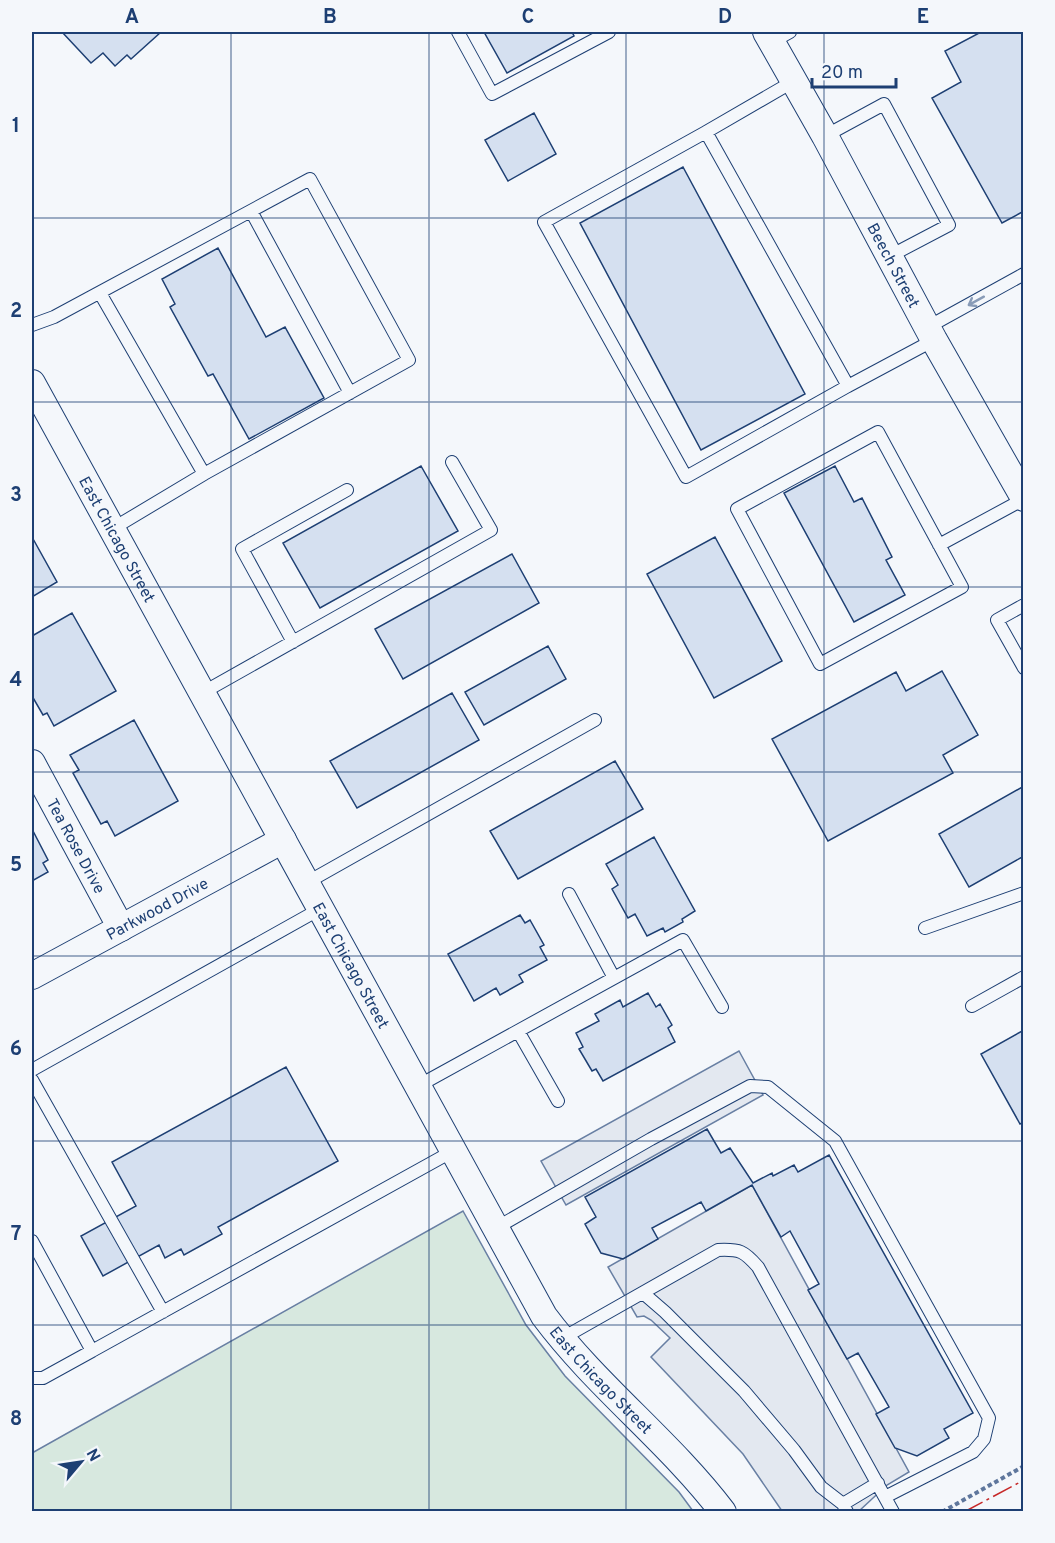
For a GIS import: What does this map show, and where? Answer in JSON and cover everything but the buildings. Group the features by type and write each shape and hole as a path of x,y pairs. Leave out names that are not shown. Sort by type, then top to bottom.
{"street":[{"name":"Beech Street","path":"776,35 794,81 1023,499"},
{"name":"East Chicago Street","path":"32,383 544,1316 561,1339 701,1482 723,1512"},
{"name":"Tea Rose Drive","path":"32,764 121,928"},
{"name":"Parkwood Drive","path":"32,976 283,840"}],"lane":[{"path":"458,32 492,94 609,32"},
{"path":"794,81 544,222 686,477 848,386 1023,274"},
{"path":"825,136 884,104 949,225 890,256"},
{"path":"706,132 848,386"},
{"path":"32,325 54,317 100,293 310,179 410,360 204,474 112,529"},
{"path":"251,211 350,393"},
{"path":"100,293 204,474"},
{"path":"878,432 939,545 962,587 820,664 736,509 878,432"},
{"path":"202,693 491,530 452,462"},
{"path":"293,642 242,549 347,490"},
{"path":"939,545 1023,499"},
{"path":"1023,605 998,620 1023,668"},
{"path":"306,883 595,720"},
{"path":"925,928 1023,893"},
{"path":"569,894 614,978"},
{"path":"32,1070 320,909"},
{"path":"418,1086 683,940 722,1007"},
{"path":"972,1006 1023,976"},
{"path":"518,1031 558,1101"},
{"path":"32,1080 163,1312"},
{"path":"496,1228 651,1139 750,1086 768,1086 835,1141 989,1418 984,1439 973,1452 885,1497"},
{"path":"32,1378 43,1378 453,1151"},
{"path":"32,1241 92,1351"},
{"path":"561,1339 718,1251 733,1249 746,1253 758,1267 893,1512"},
{"path":"643,1293 666,1312 744,1391 794,1450 821,1487 845,1508 878,1483"}],"path":[{"path":"942,1512 1023,1466"}],"shaded area":[{"path":"739,1051 763,1095 566,1205 541,1161"},
{"path":"752,1185 909,1472 887,1485 859,1511 782,1511 743,1454 651,1357 670,1338 651,1320 644,1316 637,1317 608,1267"},
{"path":"463,1211 526,1325 565,1376 679,1492 693,1511 32,1511 32,1453"}],"power":[{"path":"964,1512 1024,1480"}]}
